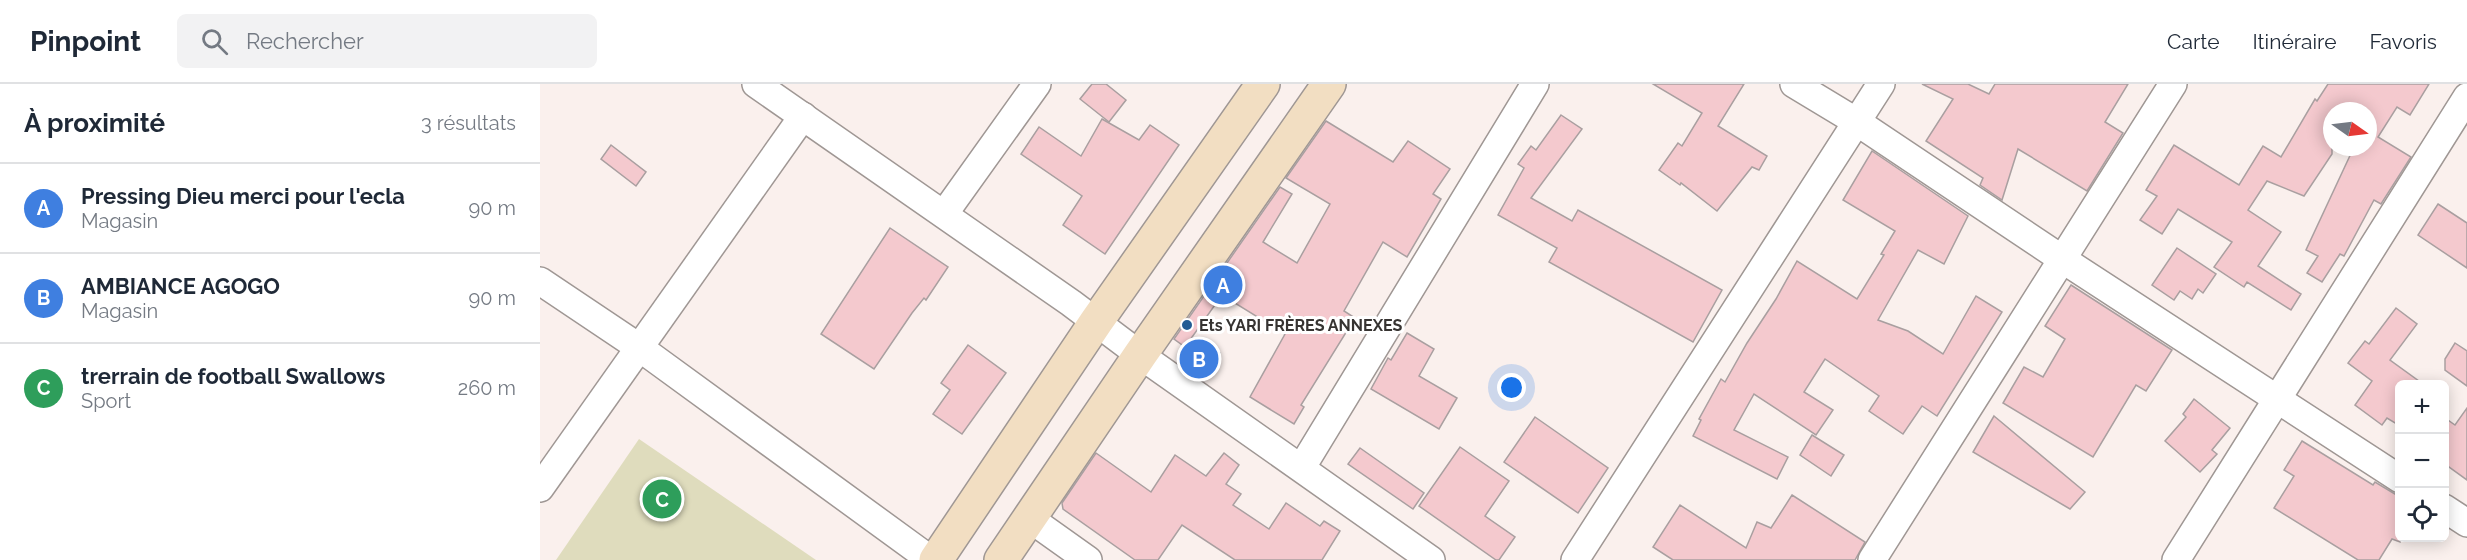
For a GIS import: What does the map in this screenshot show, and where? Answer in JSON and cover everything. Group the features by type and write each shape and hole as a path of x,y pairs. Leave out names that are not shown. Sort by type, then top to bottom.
{"main road":[{"path":"933,560 1263,84"},
{"path":"1001,560 1140,355 1329,84"}],"street":[{"path":"756,84 944,214 1431,560"},
{"path":"944,214 1036,84"},
{"path":"1302,467 1535,84"},
{"path":"1794,84 1857,122 2062,259 2395,476"},
{"path":"1575,560 1881,84"},
{"path":"1872,560 2173,84"},
{"path":"2176,560 2467,97"},
{"path":"540,488 803,116"},
{"path":"540,281 640,348 933,560"},
{"path":"2449,511 2467,523"},
{"path":"1029,518 1088,560"}],"shaded area":[{"path":"639,439 816,560 556,560"}],"building":[{"path":"1092,84 1106,84 1126,100 1109,122 1080,99"},
{"path":"1653,84 1744,84 1718,126 1767,156 1759,170 1752,167 1717,211 1681,183 1680,185 1659,170 1678,143 1682,146 1702,113"},
{"path":"1922,84 1968,84 1989,94 1995,84 2128,84 2105,122 2123,133 2087,191 2018,149 2002,200 1980,185 1983,178 1926,141 1953,99"},
{"path":"2328,84 2429,84 2410,115 2397,107 2378,137 2411,157 2381,204 2374,200 2344,256 2340,254 2322,282 2307,273 2318,256 2306,250 2350,156 2377,156 2377,102 2323,102 2323,156 2331,156 2304,196 2267,181 2248,210 2281,232 2258,266 2301,294 2291,310 2247,282 2244,287 2214,267 2232,242 2178,209 2162,234 2140,220 2157,196 2146,190 2174,145 2239,185 2263,146 2281,157 2315,99 2317,101"},
{"path":"1561,115 1582,129 1531,198 1572,221 1578,210 1722,290 1693,342 1549,262 1557,248 1498,215 1524,168 1518,164 1531,146 1536,150"},
{"path":"1102,119 1139,140 1150,125 1179,145 1105,254 1063,225 1082,196 1021,154 1039,127 1081,156"},
{"path":"1326,121 1393,162 1408,141 1450,169 1433,194 1441,199 1407,257 1383,242 1344,311 1355,318 1301,405 1304,407 1294,424 1250,397 1285,334 1222,295 1185,347 1174,339 1280,187 1292,194 1263,242 1297,263 1330,204 1286,178"},
{"path":"611,145 646,172 636,186 601,159"},
{"path":"1872,151 1968,216 1944,264 1918,250 1878,320 1908,331 1943,354 1976,296 2002,312 1937,416 1922,406 1903,434 1869,411 1879,396 1825,359 1804,392 1833,410 1816,435 1754,394 1734,430 1788,457 1777,479 1693,436 1701,420 1699,419 1721,379 1725,382 1797,261 1857,299 1884,255 1881,254 1895,231 1843,200"},
{"path":"2438,204 2467,223 2467,268 2418,235"},
{"path":"890,228 948,267 926,300 924,298 912,313 874,369 821,334"},
{"path":"2177,248 2216,274 2203,293 2198,289 2192,299 2180,291 2174,300 2152,285"},
{"path":"2071,285 2172,350 2146,391 2136,385 2093,457 2003,403 2024,367 2043,377 2065,339 2045,326"},
{"path":"2396,308 2417,324 2390,360 2418,380 2395,380 2395,423 2387,418 2382,425 2355,405 2372,381 2348,363 2365,341 2369,344"},
{"path":"1407,333 1434,349 1419,376 1457,398 1439,429 1371,389 1388,358 1391,360"},
{"path":"1201,339 1220,353 1204,375 1185,361"},
{"path":"2455,343 2467,351 2467,386 2445,370 2445,359"},
{"path":"968,345 1006,373 962,434 933,414 950,390 941,383"},
{"path":"2194,399 2230,428 2212,450 2217,454 2200,472 2165,441 2186,417 2183,414"},
{"path":"2467,408 2467,480 2449,467 2449,421 2455,425"},
{"path":"1994,416 2085,492 2070,509 1973,452"},
{"path":"1535,417 1608,468 1578,513 1504,462"},
{"path":"1812,435 1844,455 1831,476 1800,455"},
{"path":"2302,441 2373,485 2375,482 2395,494 2395,540 2392,539 2379,560 2358,560 2274,508 2294,476 2284,470"},
{"path":"1460,447 1509,481 1485,516 1515,537 1499,560 1419,506"},
{"path":"1360,448 1424,493 1413,509 1348,464"},
{"path":"1096,453 1151,492 1175,455 1206,476 1224,453 1239,465 1226,484 1241,494 1233,505 1269,529 1286,503 1320,526 1324,521 1340,531 1322,560 1235,560 1182,525 1158,560 1135,560 1063,509 1062,503"},
{"path":"1792,495 1865,542 1855,560 1673,560 1653,547 1680,505 1746,548 1757,522 1771,528"}],"place":[{"name":"Pressing Dieu merci pour l'ecla","path":"1223,285"},
{"name":"Ets YARI FRÈRES ANNEXES","path":"1187,325"},
{"name":"AMBIANCE AGOGO","path":"1199,359"},
{"name":"trerrain de football Swallows","path":"662,499"}]}
